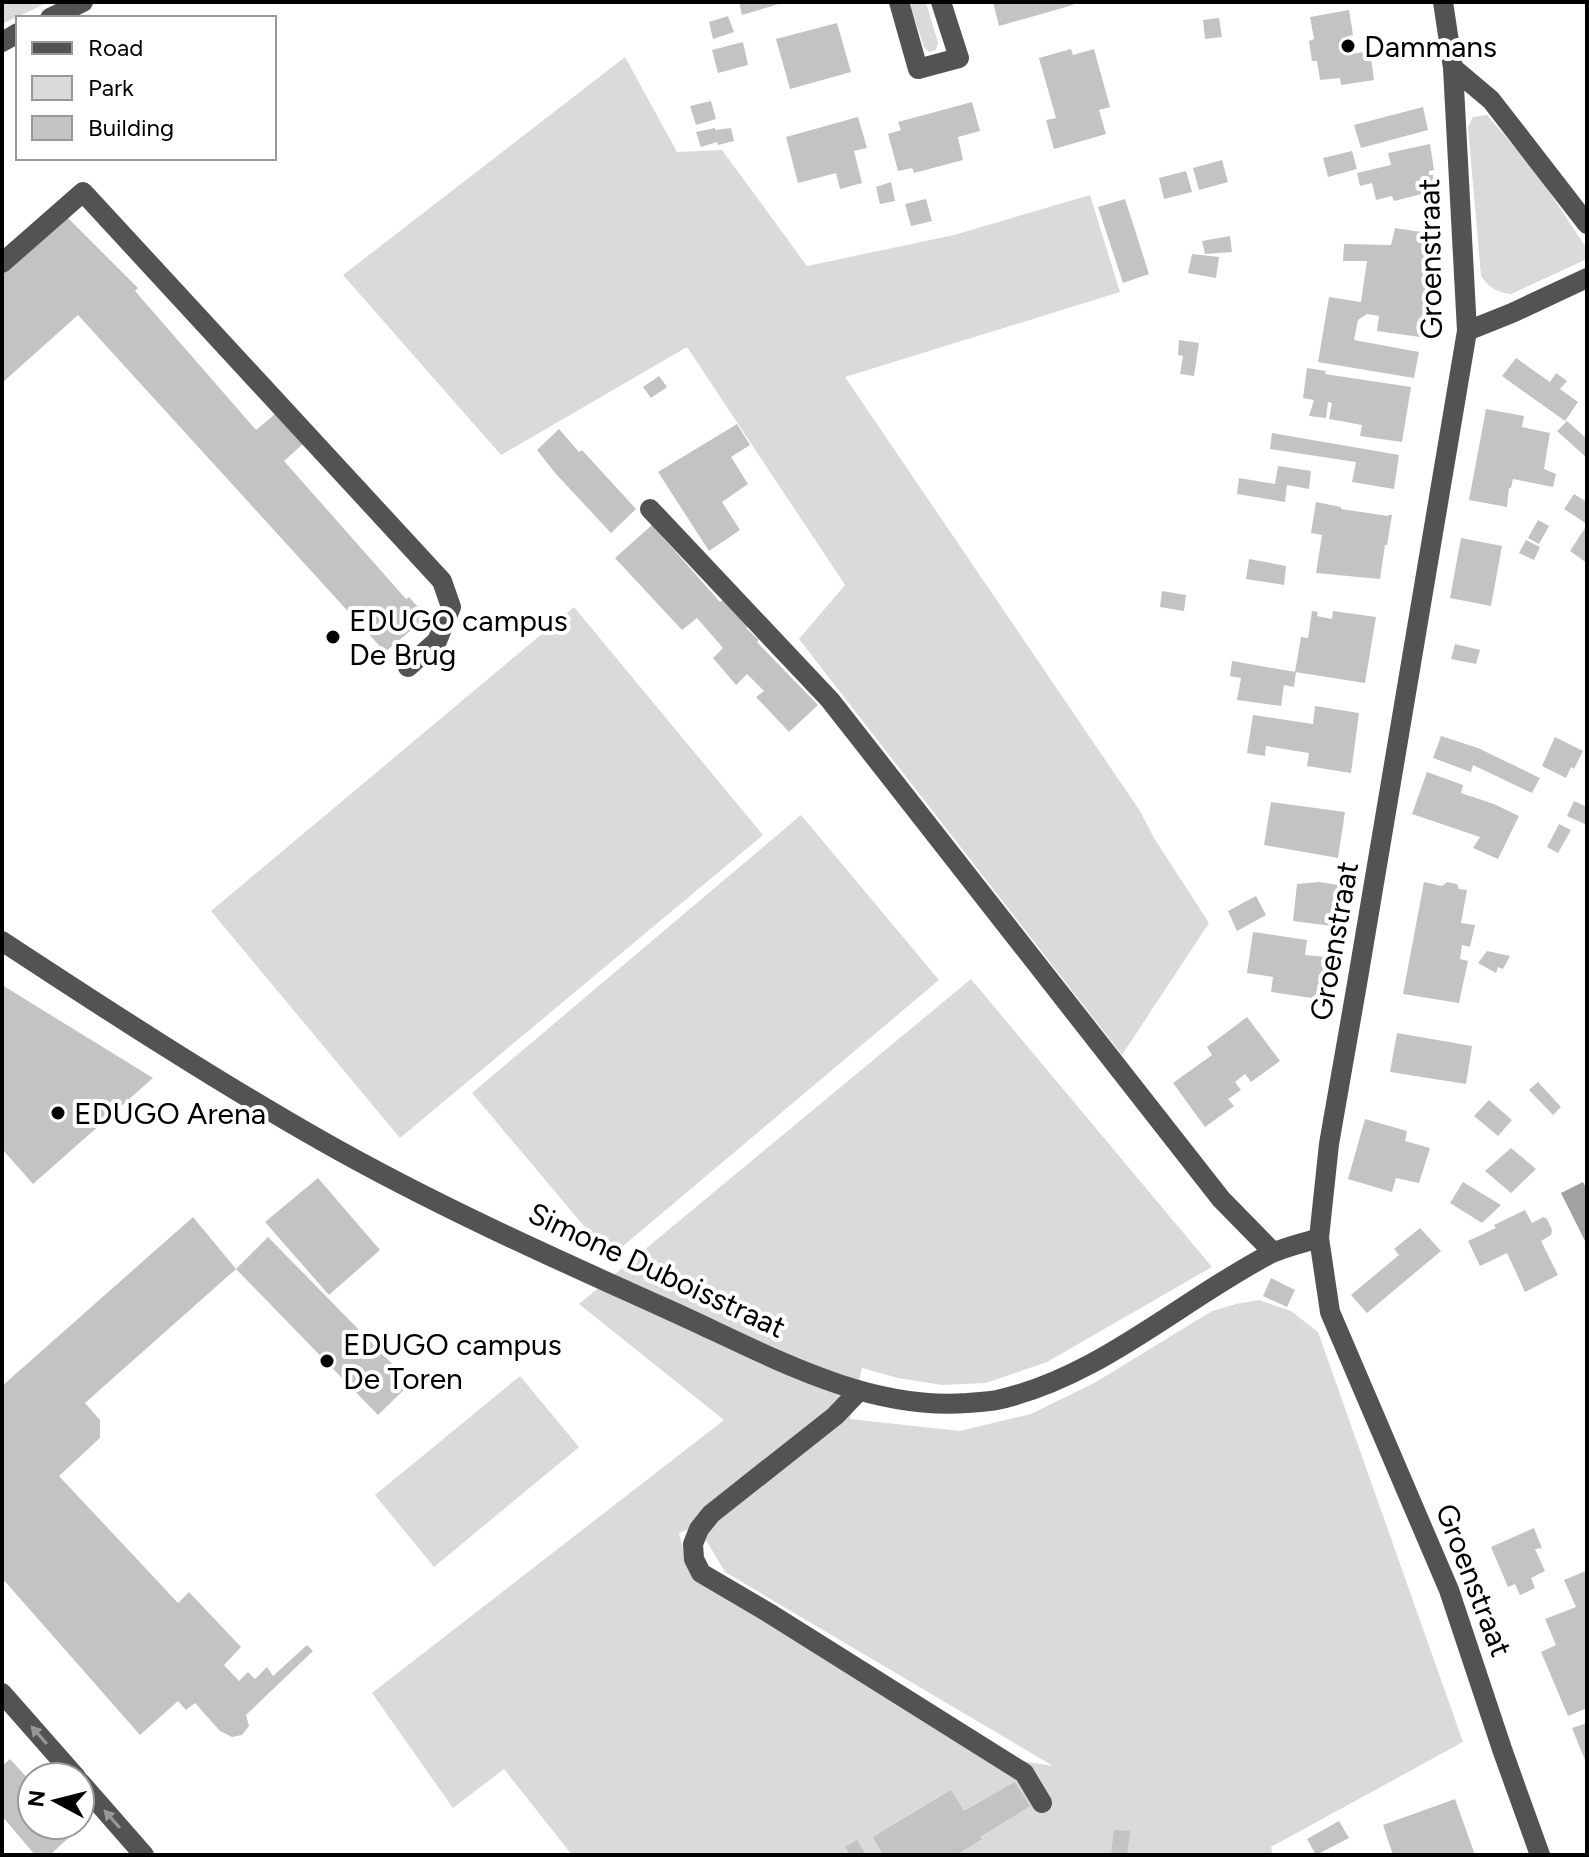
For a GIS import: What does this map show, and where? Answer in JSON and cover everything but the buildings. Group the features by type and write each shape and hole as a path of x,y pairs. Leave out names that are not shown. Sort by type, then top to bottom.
{"street":[{"path":"54,16 83,2"},
{"path":"899,2 918,69 959,58 941,2"},
{"name":"Groenstraat","path":"1443,2 1453,68 1467,331 1329,1144 1319,1238 1330,1312 1449,1590 1540,1855"},
{"path":"1453,68 1491,100 1587,224"},
{"path":"2,263 83,192 442,581 451,607 437,641 408,667"},
{"path":"1467,331 1587,278"},
{"path":"650,509 830,700 1221,1199 1273,1252"},
{"name":"Simone Duboisstraat","path":"2,941 110,1012 322,1141 412,1189 622,1289 794,1366 859,1391 894,1399 948,1404 995,1401 1039,1387 1087,1366 1273,1252 1319,1238"},
{"path":"859,1391 835,1416 711,1514 699,1529 693,1544 694,1559 701,1573 1024,1773 1042,1803"},
{"path":"2,1693 62,1761"},
{"path":"96,1800 144,1855"}],"green space":[{"path":"2,2 49,2 16,16 2,24"},
{"path":"909,2 926,2 938,43 936,50 929,52 924,47"},
{"path":"625,57 677,152 722,150 807,266 954,235 1090,195 1120,292 845,377 1140,811 1209,923 1122,1055 799,639 845,585 687,347 501,455 343,275"},
{"path":"1487,115 1537,173 1587,249 1587,259 1511,294 1494,289 1481,276 1468,127 1473,117"},
{"path":"574,607 763,835 400,1138 211,911"},
{"path":"801,815 939,980 610,1257 472,1093"},
{"path":"971,979 1212,1267 1047,1362 986,1383 942,1385 862,1368 850,1419 960,1431 1031,1414 1096,1382 1212,1311 1259,1300 1291,1311 1318,1332 1463,1742 1271,1847 1273,1855 572,1855 504,1769 453,1808 372,1693 724,1420 579,1304","holes":["689,1529 706,1540 725,1572 1053,1766 984,1755 688,1568 679,1533"]},
{"path":"520,1376 579,1447 434,1567 375,1495"}],"shaded area":[{"path":"1583,1182 1587,1190 1587,1245 1561,1193"}],"place":[{"name":"Dammans","path":"1348,46"},
{"name":"EDUGO campus De Brug","path":"333,637"},
{"name":"EDUGO Arena","path":"58,1113"},
{"name":"EDUGO campus De Toren","path":"327,1361"}]}
